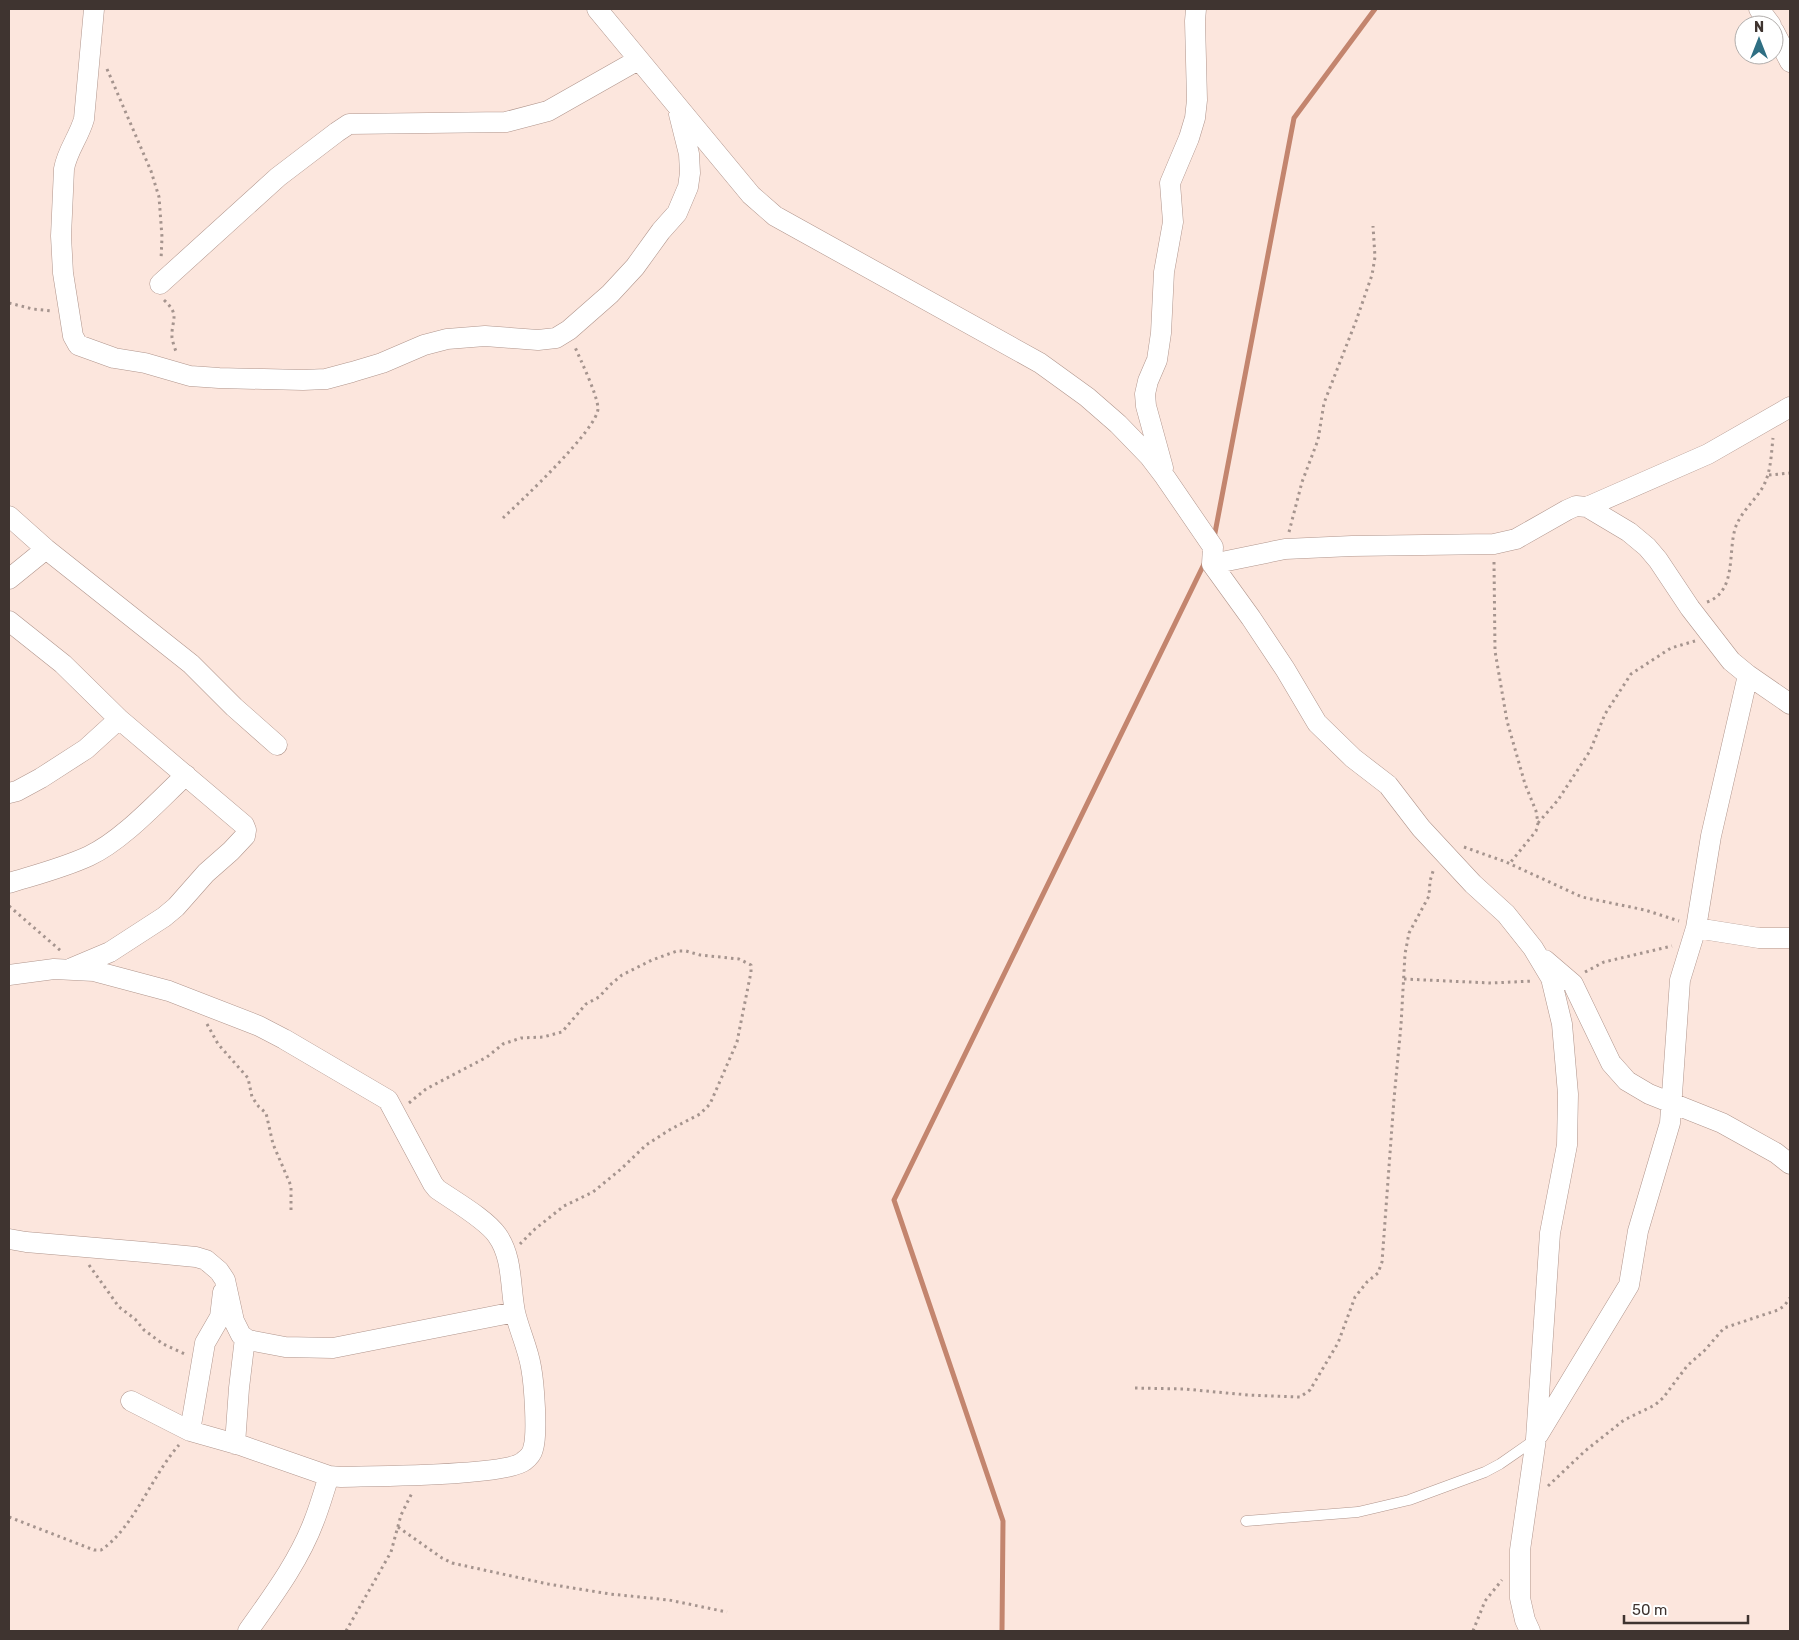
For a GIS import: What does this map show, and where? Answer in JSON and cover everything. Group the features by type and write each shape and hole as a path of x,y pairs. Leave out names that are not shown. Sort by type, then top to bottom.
{"street":[{"path":"94,9 84,119 81,131 65,161 64,170 61,236 63,273 73,336 78,345 114,358 145,363 182,374 219,378 303,380 326,378 382,363 424,345 447,339 485,336 538,340 556,338 569,330 610,294 634,267 676,213 688,187 690,173 689,154 677,107"},
{"path":"597,9 751,195 774,216 1040,363 1118,424 1149,456 1212,547 1212,564 1285,669 1317,723 1353,758 1388,785 1421,828 1473,884 1506,914 1535,952 1551,978 1563,987 1611,1063 1627,1081 1650,1094 1722,1123 1776,1153 1790,1164"},
{"path":"1165,477 1146,406 1145,394 1157,360 1160,342 1164,272 1173,222 1170,183 1189,138 1195,118 1197,100 1196,9"},
{"path":"1784,50 1790,62"},
{"path":"160,284 278,177 349,124 506,122 548,111 638,60"},
{"path":"1588,507 1708,454 1783,411"},
{"path":"1212,564 1285,549 1494,544 1516,539 1576,506 1588,507 1629,532 1647,547 1658,560 1690,608 1731,661 1748,676 1790,704"},
{"path":"9,516 46,549 191,664 234,707 278,745"},
{"path":"9,579 46,549"},
{"path":"9,621 63,664 119,719 244,825 246,830 244,836 231,851 206,873 176,907 164,917 110,952 73,968"},
{"path":"1536,1439 1629,1285 1638,1231 1670,1123 1680,980 1694,935 1711,836 1748,676"},
{"path":"9,794 41,778 86,749 119,719"},
{"path":"9,883 57,868 89,855 107,845 186,776"},
{"path":"1694,935 1790,938"},
{"path":"9,975 47,969 73,968 94,970 169,991 259,1026 388,1100 432,1184 492,1229 501,1241 508,1261 516,1312 531,1366 534,1388 535,1441 531,1454 523,1462 513,1467 450,1473 329,1476 190,1431 131,1401"},
{"path":"1530,1631 1525,1620 1520,1598 1520,1550 1536,1439 1550,1233 1567,1145 1568,1094 1562,1024 1563,987"},
{"path":"9,1239 196,1257 206,1260 213,1264 224,1280 234,1321 241,1335 248,1340 285,1347 333,1348 516,1312"},
{"path":"190,1431 205,1343 220,1317 224,1280"},
{"path":"235,1444 238,1388 245,1338"},
{"path":"248,1631 273,1596 300,1550 314,1521 329,1476"}],"lane":[{"path":"1246,1521 1358,1512 1409,1500 1485,1472 1536,1439"}],"path":[{"path":"106,68 151,171 159,197 162,236 160,284 162,297 174,310 172,339 182,374"},
{"path":"1285,549 1302,482 1318,440 1324,403 1372,275 1375,257 1373,226"},
{"path":"9,303 33,309 69,313"},
{"path":"503,518 545,478 578,440 598,412 597,401 569,330"},
{"path":"1690,608 1713,600 1725,586 1737,524 1762,489 1769,475 1783,411"},
{"path":"1769,475 1790,473"},
{"path":"1494,544 1495,651 1507,720 1525,784 1536,811 1538,823 1536,831 1510,863"},
{"path":"1538,823 1558,800 1590,751 1605,714 1631,674 1671,648 1713,637"},
{"path":"1463,847 1510,863 1582,897 1645,910 1694,935"},
{"path":"1135,1388 1185,1389 1248,1395 1300,1397 1310,1390 1338,1343 1355,1297 1367,1282 1378,1273 1382,1262 1405,954 1408,934 1428,896 1430,881 1441,849"},
{"path":"9,906 53,942 73,968"},
{"path":"1404,979 1491,983 1537,981 1563,987 1604,962 1694,935"},
{"path":"397,1117 415,1097 426,1089 488,1056 503,1044 521,1038 543,1037 562,1032 586,1004 599,997 616,980 652,960 677,951 686,951 700,955 739,959 751,965 752,972 737,1042 706,1110 646,1145 593,1192 564,1206 524,1239 508,1261"},
{"path":"196,1001 218,1044 248,1078 252,1097 258,1107 266,1113 273,1144 292,1186 291,1210"},
{"path":"75,1246 119,1307 135,1319 144,1330 163,1344 186,1354 203,1358"},
{"path":"1546,1488 1577,1461 1585,1451 1624,1420 1655,1405 1663,1398 1687,1366 1705,1350 1724,1328 1778,1310 1790,1298"},
{"path":"9,1517 94,1550 101,1550 126,1524 159,1470 190,1431"},
{"path":"346,1631 391,1552 398,1526 411,1494 425,1474"},
{"path":"398,1526 442,1558 452,1563 548,1584 610,1594 669,1600 727,1612"},
{"path":"1473,1631 1485,1601 1505,1577"}],"waterway":[{"path":"1214,538 1294,118 1375,9"},
{"path":"1002,1631 1003,1521 894,1200 1205,562"}]}
